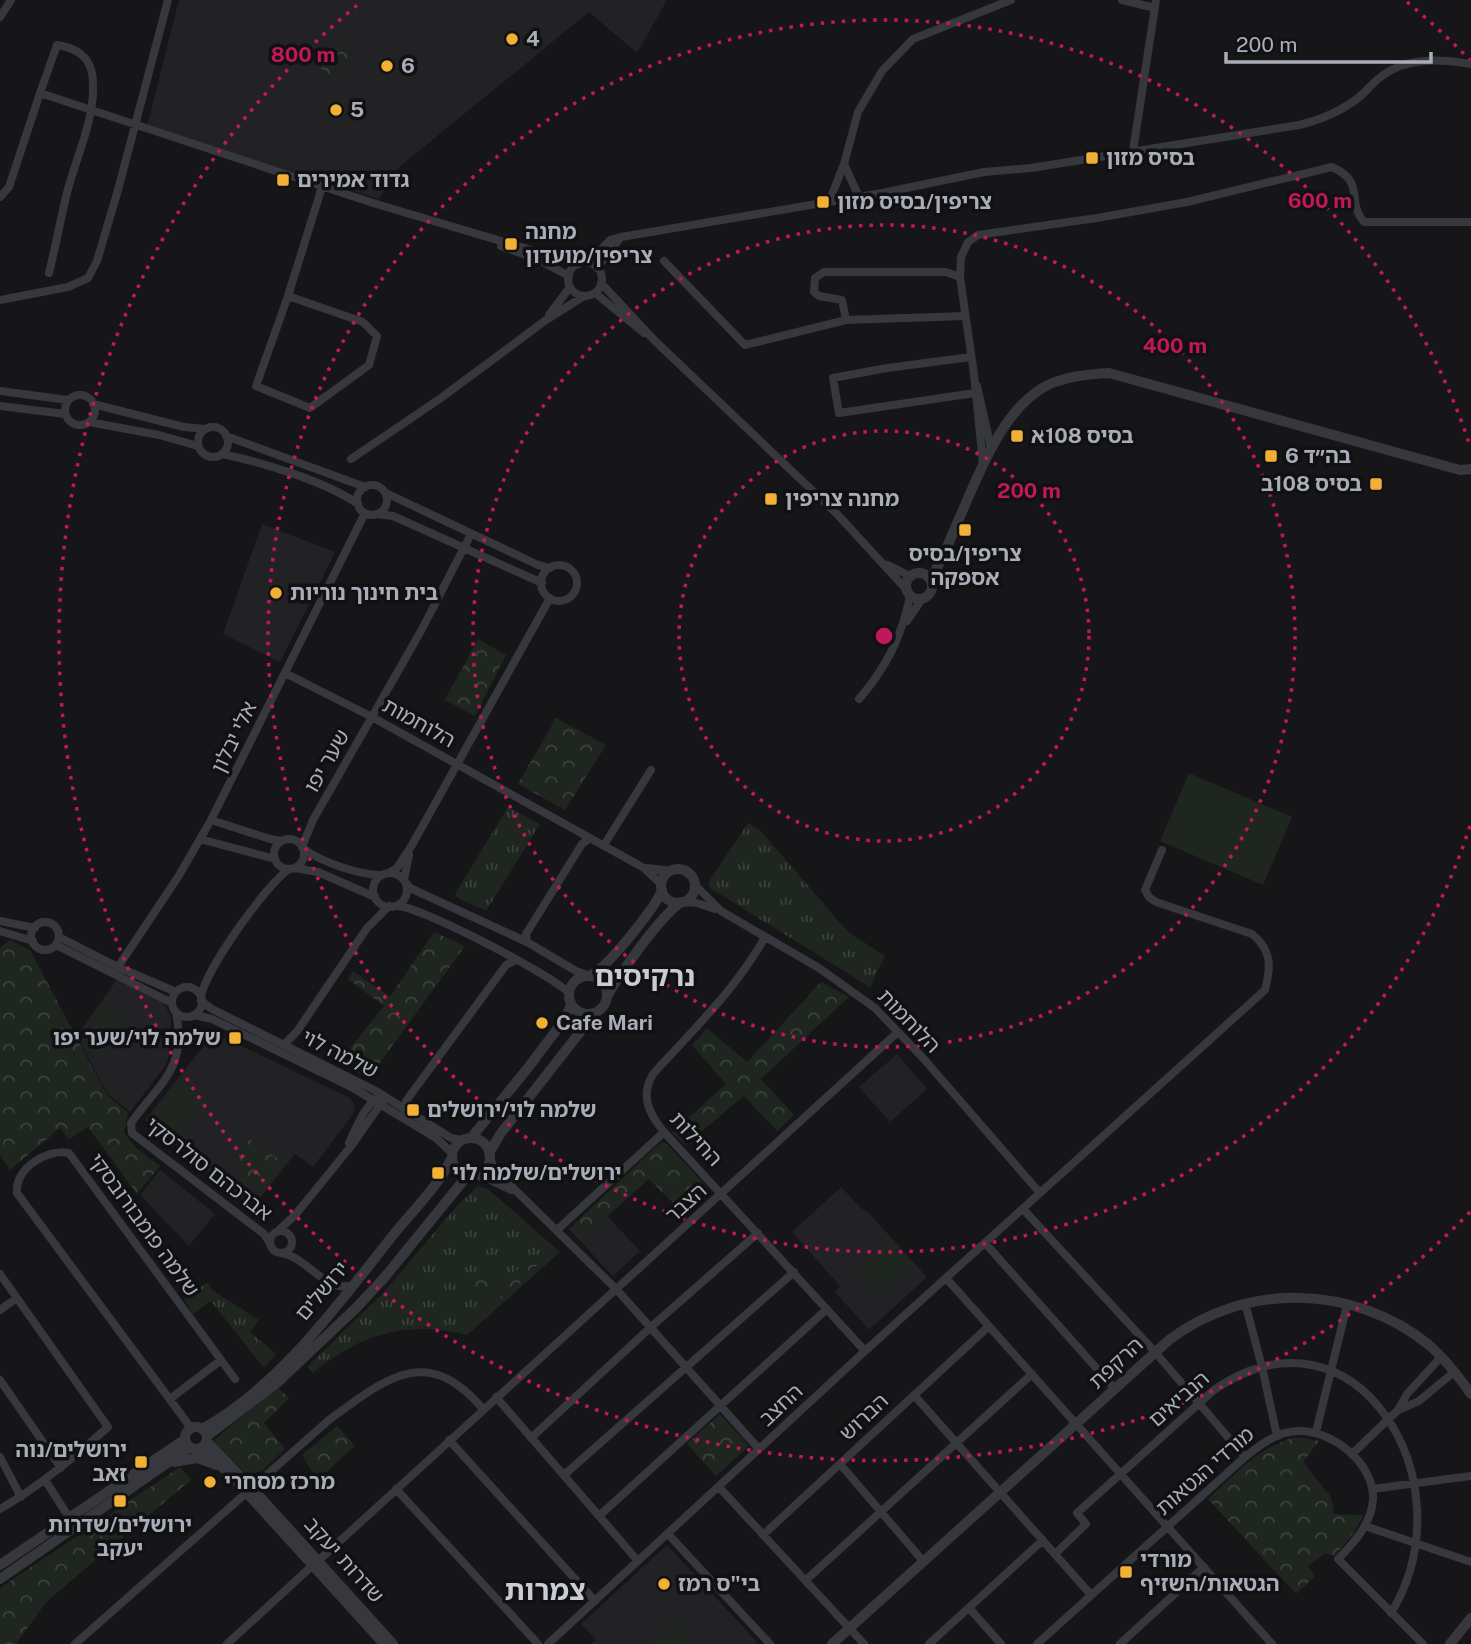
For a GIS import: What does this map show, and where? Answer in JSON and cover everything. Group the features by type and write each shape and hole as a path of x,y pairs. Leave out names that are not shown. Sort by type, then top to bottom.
{"street":[{"path":"0,17 11,0"},
{"path":"0,300 68,287 88,278 97,261 168,0"},
{"path":"829,202 844,164 858,112 882,71 913,39 1011,0"},
{"path":"1122,0 1156,4 1133,151"},
{"path":"0,197 9,187 57,45 75,48 87,60 92,72 92,110 67,192 48,273"},
{"path":"588,263 610,240 621,237 859,197 984,172 1031,168 1299,125 1324,119 1357,99 1384,74 1415,62 1432,59 1471,64"},
{"path":"40,93 322,187 482,237 540,251 578,264 588,263 597,268 601,283 595,293 584,296 546,320 441,398 351,459"},
{"path":"844,164 859,197"},
{"path":"991,448 971,358 960,277 961,257 968,242 978,235 1186,202 1332,167 1345,173 1354,186 1357,214 1364,222 1471,220"},
{"path":"288,296 363,322 377,336 369,365 310,408 256,386 322,187"},
{"path":"482,237 537,259 569,276"},
{"path":"597,268 621,237"},
{"path":"664,261 745,345 846,320 965,316"},
{"path":"578,264 569,276 570,287 578,295 584,296"},
{"path":"846,320 842,300 819,296 814,292 815,278 824,272 946,272 960,277"},
{"path":"601,283 654,340 837,514 908,592 922,599"},
{"path":"546,320 570,287"},
{"path":"595,293 654,340"},
{"path":"971,358 887,368 834,378 839,414 975,393"},
{"path":"926,576 952,534 991,448 1018,407 1049,384 1079,375 1109,373 1460,470 1471,469"},
{"path":"974,374 983,467"},
{"path":"0,391 68,400 82,395 93,404 184,427 215,427 226,436 365,487"},
{"path":"65,414 68,400"},
{"path":"89,422 94,414 93,404"},
{"path":"0,406 65,414 75,424 89,422 159,435 198,446 208,457 222,454 278,469 346,496 365,513 393,516 542,583"},
{"path":"198,446 199,436 205,429"},
{"path":"222,454 227,446 226,436"},
{"path":"358,504 358,494 365,487 374,485 471,534 550,568"},
{"path":"377,514 385,508 386,493"},
{"name":"אלי יבלון","path":"118,967 178,877 211,820 365,513"},
{"name":"שער יפו","path":"303,847 313,820 421,631 471,534"},
{"path":"885,564 910,576 926,576"},
{"path":"560,565 570,569 577,583 575,592 569,598 560,601 546,594 542,577 550,568 560,565"},
{"path":"905,623 910,576"},
{"path":"859,699 895,648 905,623 931,591 926,576"},
{"path":"367,928 376,899 374,884 397,868 412,845 550,598"},
{"name":"הלוחמות","path":"285,673 372,717 604,845 644,868 662,887"},
{"path":"604,845 651,770"},
{"path":"211,820 270,839 297,841 320,858 362,873 396,874 410,888 527,942 576,971 603,982 607,997"},
{"name":"שער יפו","path":"291,839 299,835 313,820"},
{"path":"527,942 526,934 582,844 590,838"},
{"path":"200,839 275,860 279,866 318,872 393,906 405,906 425,914 558,982 569,993"},
{"path":"57,941 174,1007 186,1017 194,1015 201,1007 205,981 274,873 275,849 281,841"},
{"path":"288,1047 367,928 406,896 405,882 412,845"},
{"path":"261,897 303,859 303,847"},
{"name":"החצב","path":"548,1644 865,1350 1265,990 1269,956 1261,942 1251,934 1156,902 1149,897 1145,890 1162,850"},
{"name":"הלוחמות","path":"644,868 670,871"},
{"path":"471,1175 485,1170 501,1133 595,1013 604,1006 607,997 653,933 682,902 692,896 694,880 687,871 681,869 666,874 654,904 606,965 574,981 569,993 571,1005 564,1020 527,1069 466,1139 456,1145 452,1155 456,1169 471,1175 488,1179 517,1193"},
{"name":"הלוחמות","path":"695,886 721,911"},
{"path":"662,887 667,899 682,902"},
{"name":"הלוחמות","path":"682,902 698,903 721,911 854,990 898,1032 1040,1193"},
{"path":"0,921 35,928"},
{"path":"33,941 35,928 42,923 50,923 57,929 57,941"},
{"path":"0,931 33,941 43,950 57,941"},
{"name":"החילות","path":"765,937 746,968 649,1081 646,1094 648,1108 664,1132 865,1350"},
{"path":"57,941 176,992 195,984 214,966"},
{"path":"405,1110 406,1101 506,965 516,960"},
{"path":"187,987 196,990 201,999"},
{"path":"174,1007 176,992"},
{"name":"שלמה לוי","path":"201,999 212,1009 288,1047 379,1100 436,1139 452,1155"},
{"path":"571,1005 581,1013 595,1013"},
{"name":"אברכהם סולרסקי","path":"174,1007 178,1050 176,1063 131,1123 132,1133 264,1234 270,1242"},
{"name":"שלמה לוי","path":"194,1015 208,1017 405,1110 451,1138 466,1139"},
{"name":"הצבר","path":"228,1644 898,1032"},
{"path":"353,1285 342,1287 330,1284 311,1268 272,1249 270,1242 272,1235 296,1214 342,1158 379,1100"},
{"path":"557,1230 664,1132"},
{"path":"466,1139 485,1144 495,1170 617,1290 759,1449"},
{"name":"שלמה פומבורובסקי","path":"170,1399 18,1193 16,1185 24,1170 46,1155 60,1151 69,1153 235,1379"},
{"name":"ירושלים","path":"202,1437 272,1375 334,1308 439,1179 452,1155"},
{"name":"ירושלים","path":"202,1437 264,1394 356,1308 471,1175"},
{"path":"1023,1209 1155,1352 1245,1457"},
{"path":"281,1253 288,1251 296,1214"},
{"path":"278,1231 291,1239 311,1268"},
{"path":"531,1438 758,1233"},
{"path":"985,1243 1115,1389"},
{"path":"564,1475 794,1272"},
{"path":"0,1274 108,1427 61,1468 0,1509"},
{"path":"946,1278 1272,1644"},
{"path":"330,1284 336,1298 334,1308"},
{"path":"0,1310 17,1298"},
{"name":"הרקפת","path":"832,1644 1155,1352 1193,1323 1226,1308 1245,1303 1306,1298 1347,1305 1389,1320 1428,1345 1471,1394"},
{"path":"1245,1303 1277,1436"},
{"path":"1347,1305 1316,1432 1352,1454 1363,1468 1372,1489 1373,1500 1365,1526 1338,1559 1423,1644"},
{"path":"599,1516 827,1309"},
{"name":"הברוש","path":"763,1535 989,1326"},
{"path":"1352,1454 1441,1357"},
{"path":"202,1437 170,1399 221,1360"},
{"name":"הנביאים","path":"1055,1554 1086,1524 1077,1513 1229,1379 1262,1367 1303,1364 1333,1370 1364,1381"},
{"path":"77,1643 329,1420 387,1380 412,1373 432,1373 455,1381 483,1409"},
{"path":"1395,1407 1419,1401 1454,1373"},
{"path":"806,1580 1032,1374"},
{"path":"0,1380 61,1468"},
{"path":"914,1395 1091,1595"},
{"path":"496,1397 638,1561"},
{"path":"1395,1407 1405,1418"},
{"path":"0,1579 160,1468 187,1444 187,1431 202,1437"},
{"name":"מורדי הגטאות","path":"1037,1644 1259,1445 1277,1436 1297,1431 1316,1432"},
{"path":"0,1565 69,1518 202,1437"},
{"name":"שדרות יעקב","path":"202,1437 222,1467 250,1491"},
{"name":"שדרות יעקב","path":"202,1437 393,1644"},
{"path":"449,1440 595,1601"},
{"path":"0,1457 21,1497"},
{"path":"160,1468 181,1460 197,1458 222,1467"},
{"path":"840,1464 923,1561"},
{"path":"1372,1489 1471,1476"},
{"path":"45,1480 75,1527"},
{"path":"719,1486 864,1644"},
{"path":"396,1489 538,1644"},
{"path":"1365,1526 1431,1552 1471,1562"},
{"path":"668,1534 769,1644"},
{"path":"1431,1552 1434,1537"},
{"path":"929,1644 1043,1540"},
{"name":"שדרות יעקב","path":"316,1563 383,1644"},
{"path":"1125,1642 1204,1567"},
{"path":"1391,1613 1412,1587"},
{"path":"969,1608 1001,1644"},
{"path":"1450,1644 1471,1618"}],"shaded area":[{"path":"179,0 667,0 637,53 589,12 398,168 379,199 147,126"},
{"name":"בית חינוך נוריות","path":"262,524 335,552 280,662 223,634"},
{"path":"118,978 161,999 171,1016 170,1053 165,1066 130,1112 107,1093 77,1036"},
{"path":"214,1033 350,1098 355,1105 353,1114 313,1167 295,1154 252,1208 145,1120"},
{"path":"897,1054 927,1089 890,1122 859,1087"},
{"path":"160,1170 215,1214 189,1246 140,1195"},
{"path":"841,1187 867,1211 927,1277 869,1330 835,1292 840,1286 792,1232"},
{"path":"607,1216 640,1251 613,1276 580,1241"},
{"name":"בי\"ס רמז","path":"667,1545 757,1642 755,1644 592,1644 596,1640 581,1624"}],"green space":[{"path":"334,45 350,56 326,77 317,62"},
{"path":"478,639 506,655 475,716 445,700"},
{"path":"556,718 606,745 565,810 518,784"},
{"path":"1189,773 1292,817 1263,885 1160,841"},
{"path":"508,807 540,824 486,911 455,894"},
{"path":"748,823 760,830 848,932 885,956 870,987 710,888 708,883"},
{"path":"434,932 465,946 369,1078 338,1063 384,1006 348,979 353,971 390,997"},
{"path":"10,940 30,950 107,1095 128,1113 124,1133 136,1148 160,1166 137,1194 88,1127 69,1139 60,1128 10,1170 0,1155 0,948"},
{"path":"821,982 849,997 761,1079 794,1115 777,1131 744,1096 685,1145 672,1133 726,1084 692,1045 707,1028 747,1062"},
{"path":"107,1005 127,1019 101,1055 81,1041"},
{"path":"181,1080 206,1099 178,1134 154,1115"},
{"path":"250,1140 284,1163 259,1195 256,1186 238,1174 240,1156"},
{"path":"661,1142 667,1144 708,1188 708,1195 686,1216 649,1179 580,1241 569,1229"},
{"path":"478,1186 489,1190 560,1252 467,1335 424,1329 385,1334 348,1349 313,1373 307,1367 384,1292 456,1207"},
{"path":"891,1240 913,1264 880,1296 858,1273"},
{"path":"537,1264 533,1272 500,1299 503,1285 511,1274 523,1267"},
{"path":"480,1267 504,1277 495,1295 476,1291 472,1278"},
{"path":"208,1282 212,1290 259,1320 250,1332 276,1354 264,1368 211,1301 193,1314 184,1299"},
{"path":"277,1387 289,1398 264,1423 285,1449 262,1471 248,1475 213,1441"},
{"path":"720,1414 749,1446 716,1476 687,1444"},
{"path":"337,1426 355,1446 317,1480 302,1455"},
{"path":"1296,1437 1319,1441 1303,1462 1331,1497 1334,1514 1364,1515 1353,1534 1334,1556 1325,1553 1308,1566 1315,1576 1296,1594 1208,1499 1258,1455"},
{"path":"180,1467 191,1480 47,1601 16,1644 0,1644 0,1588"},
{"path":"676,1619 691,1634 680,1644 649,1644"}],"place":[{"name":"4","path":"512,39"},
{"name":"6","path":"387,66"},
{"name":"5","path":"336,110"},
{"name":"בסיס מזון","path":"1092,158"},
{"name":"גדוד אמירים","path":"283,180"},
{"name":"צריפין/בסיס מזון","path":"823,202"},
{"name":"מחנה צריפין/מועדון","path":"511,244"},
{"name":"בסיס 108א","path":"1017,436"},
{"name":"בה״ד 6","path":"1271,456"},
{"name":"בסיס 108ב","path":"1376,484"},
{"name":"מחנה צריפין","path":"771,499"},
{"name":"צריפין/בסיס אספקה","path":"965,530"},
{"name":"בית חינוך נוריות","path":"276,593"},
{"name":"Cafe Mari","path":"542,1023"},
{"name":"שלמה לוי/שער יפו","path":"235,1038"},
{"name":"שלמה לוי/ירושלים","path":"413,1110"},
{"name":"ירושלים/שלמה לוי","path":"438,1173"},
{"name":"ירושלים/נוה זאב","path":"141,1462"},
{"name":"מרכז מסחרי","path":"210,1482"},
{"name":"ירושלים/שדרות יעקב","path":"120,1501"},
{"name":"מורדי הגטאות/השזיף","path":"1126,1572"},
{"name":"בי\"ס רמז","path":"664,1584"}],"district":[{"name":"נרקיסים","path":"645,976"},
{"name":"צמרות","path":"545,1590"}]}
